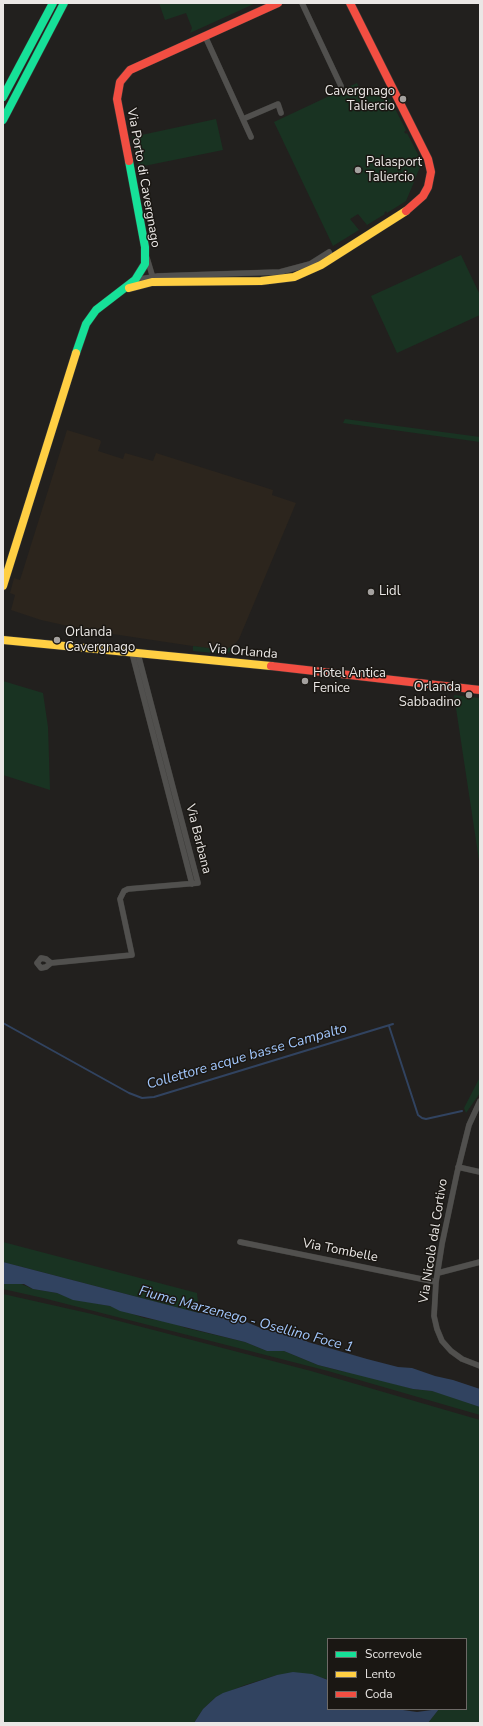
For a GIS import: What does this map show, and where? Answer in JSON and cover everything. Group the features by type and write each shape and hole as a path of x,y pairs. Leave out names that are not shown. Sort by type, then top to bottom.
{"street":[{"path":"3,98 53,3"},
{"path":"3,119 64,3"},
{"name":"Via Porto di Cavergnago","path":"3,586 72,364 86,324 96,310 129,286 143,268 146,254 117,99 118,87 126,74 136,67 278,3"},
{"path":"302,3 341,86"},
{"path":"129,286 160,282 261,281 286,279 314,269 419,201 428,187 431,172 426,152 350,3"},
{"path":"205,36 251,137"},
{"path":"243,120 278,104 281,113"},
{"path":"129,286 153,276 280,272 310,264 330,252 332,258"},
{"path":"146,254 154,279 160,282"},
{"name":"Via Orlanda","path":"3,640 341,673 480,690"},
{"name":"Via Barbana","path":"51,963 132,955 120,899 124,891 128,889 192,884 135,654"},
{"name":"Via Nicolò dal Cortivo","path":"480,1101 469,1124 458,1167 436,1282 434,1316 442,1341 451,1351 462,1359 480,1366"},
{"path":"458,1167 480,1172"},
{"name":"Via Tombelle","path":"240,1242 436,1282"},
{"path":"438,1273 480,1262"}],"shaded area":[{"path":"67,430 100,440 101,442 98,451 123,459 125,453 153,461 156,453 273,490 272,495 296,503 239,639 233,646 225,650 219,650 86,630 41,620 11,610 15,595 10,593 14,578 20,580"}],"green space":[{"path":"159,3 256,3 190,33 192,28 186,13 165,20"},
{"name":"Palasport Taliercio","path":"357,83 359,87 390,99 406,130 404,132 406,134 407,133 422,162 415,179 414,178 414,182 406,201 387,213 386,211 384,213 385,214 367,225 358,214 350,219 359,230 333,246 274,122"},
{"path":"216,119 223,150 139,167 132,137"},
{"path":"461,255 480,295 480,315 397,353 371,296"},
{"path":"345,419 480,437 480,442 343,423"},
{"path":"236,644 230,652 224,654 193,651 193,646 225,650"},
{"path":"3,681 43,693 48,727 50,790 3,775"},
{"path":"454,695 480,698 480,867"},
{"path":"480,1077 480,1093 466,1113 464,1108"},
{"path":"3,1242 197,1293 199,1313 3,1262"},
{"path":"19,1283 33,1289 57,1293 73,1299 110,1306 144,1318 169,1322 186,1328 245,1342 267,1351 284,1351 318,1365 341,1371 360,1374 413,1389 432,1391 480,1407 480,1415 328,1371 3,1289 3,1284"},
{"path":"3,1294 92,1314 311,1371 480,1420 480,1723 428,1723 438,1710 467,1710 467,1638 327,1638 327,1680 324,1678 277,1675 245,1685 216,1697 203,1709 194,1723 3,1723"}],"water":[{"path":"3,1262 199,1313 209,1313 237,1318 263,1329 297,1336 308,1342 367,1359 398,1367 412,1368 435,1376 453,1380 480,1389 480,1407 432,1391 413,1389 318,1365 284,1351 267,1351 245,1342 120,1311 110,1306 73,1300 57,1293 33,1289 24,1284 3,1284"},
{"path":"293,1672 312,1674 327,1680 327,1710 403,1710 417,1712 438,1710 428,1723 194,1723 203,1709 216,1697 223,1693 277,1675"}],"waterway":[{"name":"Collettore acque basse Campalto","path":"3,1023 129,1093 142,1098 154,1097 393,1024"},
{"path":"389,1026 418,1115 426,1119 462,1111"}],"traffic: fast":[{"path":"3,97 53,3"},
{"path":"3,120 64,3"},
{"path":"76,353 86,324 96,310 135,280 145,264 145,247 129,161"}],"traffic: slow":[{"path":"129,288 152,282 261,281 294,277 321,265 406,211"},
{"path":"3,586 76,353"},
{"path":"3,640 271,666"}],"traffic: jam":[{"path":"129,161 117,99 120,82 130,70 278,3"},
{"path":"350,3 428,159 431,172 428,187 423,196 406,211"},
{"path":"271,666 480,690"}],"place":[{"name":"Cavergnago Taliercio","path":"403,99"},
{"name":"Palasport Taliercio","path":"358,170"},
{"name":"Lidl","path":"371,592"},
{"name":"Orlanda Cavergnago","path":"57,640"},
{"name":"Hotel Antica Fenice","path":"305,681"},
{"name":"Orlanda Sabbadino","path":"469,695"}],"water label":[{"name":"Fiume Marzenego - Osellino Foce 1","path":"246,1320"}]}
